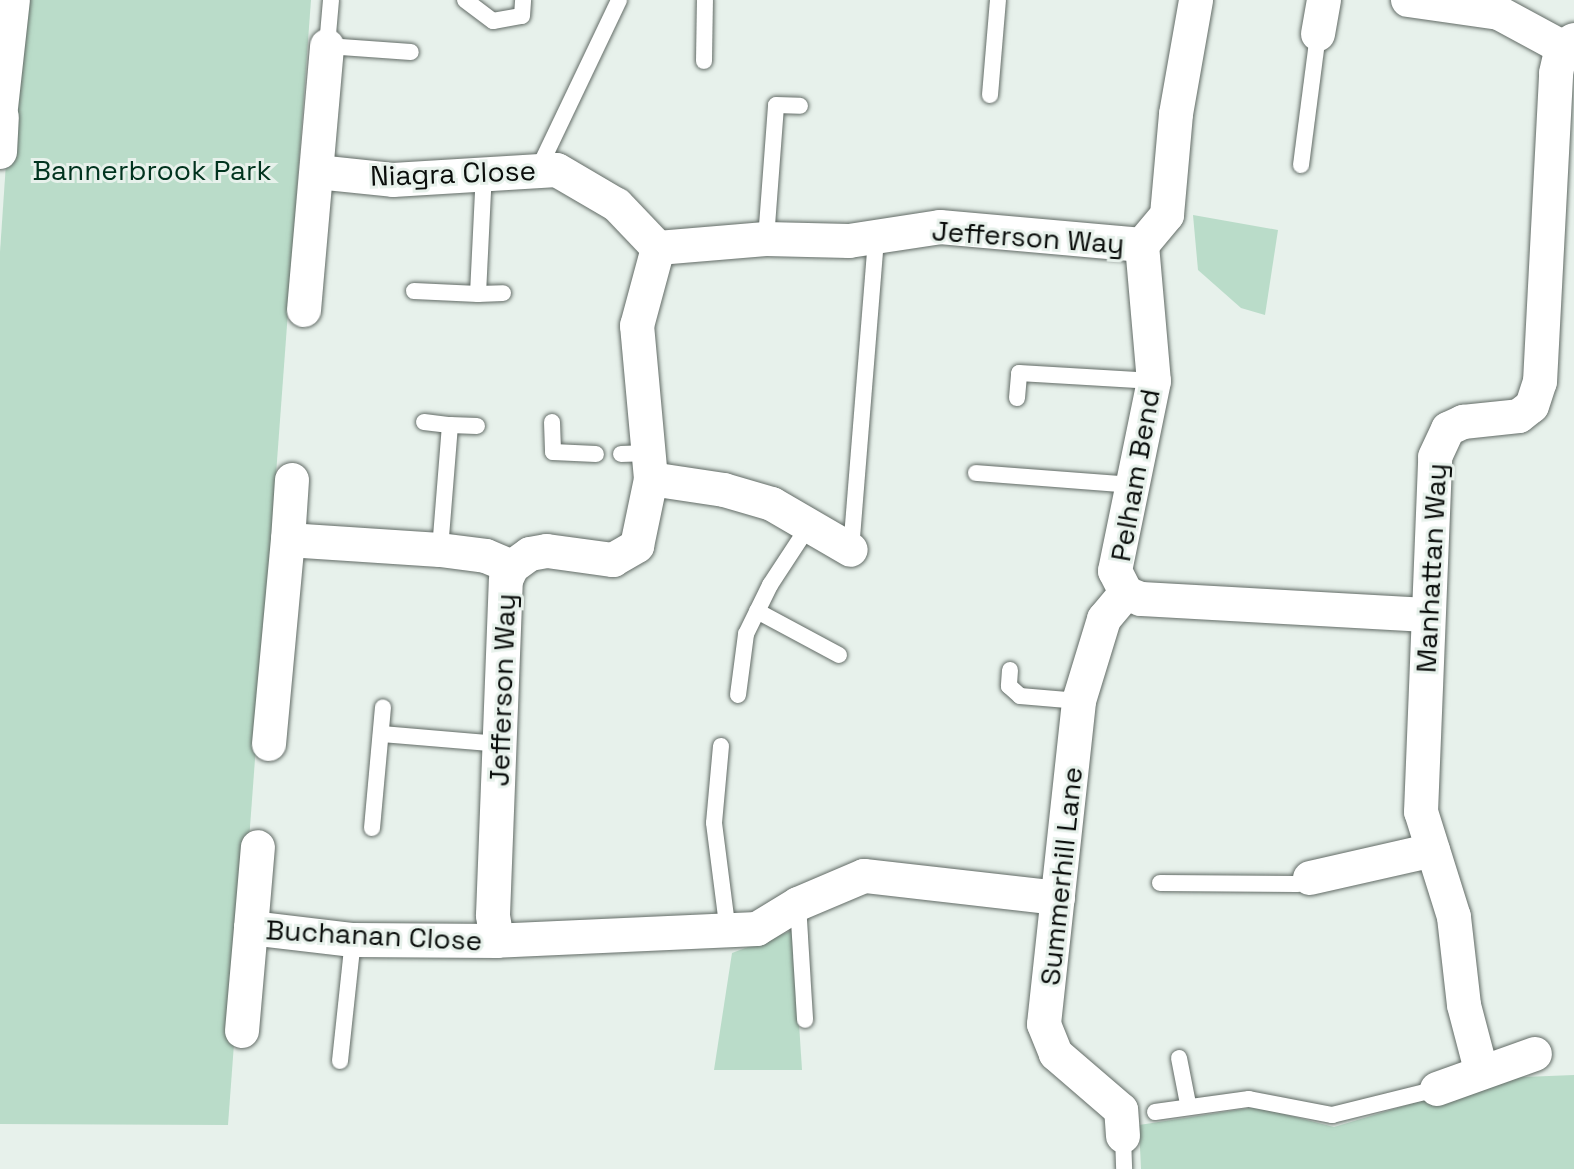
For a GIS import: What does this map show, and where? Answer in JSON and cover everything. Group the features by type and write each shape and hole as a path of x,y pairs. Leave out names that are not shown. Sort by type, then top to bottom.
{"street":[{"path":"0,152 13,0"},
{"name":"Jefferson Way","path":"497,941 493,915 506,580 512,567 547,551 613,560 627,556 637,546 645,522 640,462 637,326 643,288 658,248 766,239 876,238 940,227 1142,245 1167,215 1176,114 1196,0"},
{"path":"1318,34 1324,0"},
{"path":"1408,0 1499,13 1568,44"},
{"name":"Manhattan Way","path":"1481,1070 1464,1005 1454,917 1421,812 1428,615 1440,442 1448,429 1463,422 1519,416 1532,406 1540,382 1556,73 1568,44"},
{"path":"304,310 327,46"},
{"name":"Niagra Close","path":"317,172 393,180 557,170 589,185 658,248"},
{"name":"Pelham Bend","path":"1142,245 1154,381 1115,571 1126,593 1141,599 1428,615"},
{"path":"640,462 772,504 851,550"},
{"path":"269,744 292,480"},
{"path":"288,540 440,550 486,556 512,567"},
{"name":"Summerhill Lane","path":"1124,1153 1121,1110 1066,1066 1047,1042 1044,1024 1079,701 1104,619 1126,593"},
{"name":"Buchanan Close","path":"242,1031 258,847"},
{"path":"1310,878 1433,850"},
{"path":"497,941 728,933 757,929 798,904 864,876 1058,898"},
{"name":"Buchanan Close","path":"251,928 353,940 497,941"},
{"path":"1437,1089 1481,1070 1535,1054"}],"lane":[{"path":"331,0 327,46 411,52"},
{"path":"465,0 493,21 522,16 523,0"},
{"path":"538,170 619,0"},
{"path":"704,61 705,0"},
{"path":"990,95 998,0"},
{"path":"1301,165 1318,34"},
{"path":"766,239 776,105 800,106"},
{"path":"478,294 484,173"},
{"path":"851,550 876,238"},
{"path":"414,291 503,293"},
{"path":"1017,398 1019,373 1154,381"},
{"path":"424,422 477,426"},
{"path":"552,422 553,452 596,454"},
{"path":"440,550 450,425"},
{"path":"976,473 1132,485"},
{"path":"738,695 746,634 808,527"},
{"path":"757,611 839,655"},
{"path":"1010,670 1009,686 1020,696 1079,701"},
{"path":"372,828 383,708"},
{"path":"381,734 500,744"},
{"path":"721,746 714,823 728,933"},
{"path":"1160,883 1297,884 1310,878"},
{"path":"798,904 805,1020"},
{"path":"340,1061 353,940"},
{"path":"1179,1058 1188,1104"},
{"path":"1155,1112 1188,1104 1249,1099 1332,1115 1437,1089"}],"green space":[{"name":"Bannerbrook Park","path":"17,0 311,0 228,1125 0,1124 0,252"},
{"path":"1193,215 1278,230 1265,315 1241,308 1198,270"},
{"path":"793,930 802,1070 714,1070 732,953"},
{"path":"1574,1075 1574,1169 1141,1169 1139,1125 1256,1107 1334,1127 1497,1078"}]}
